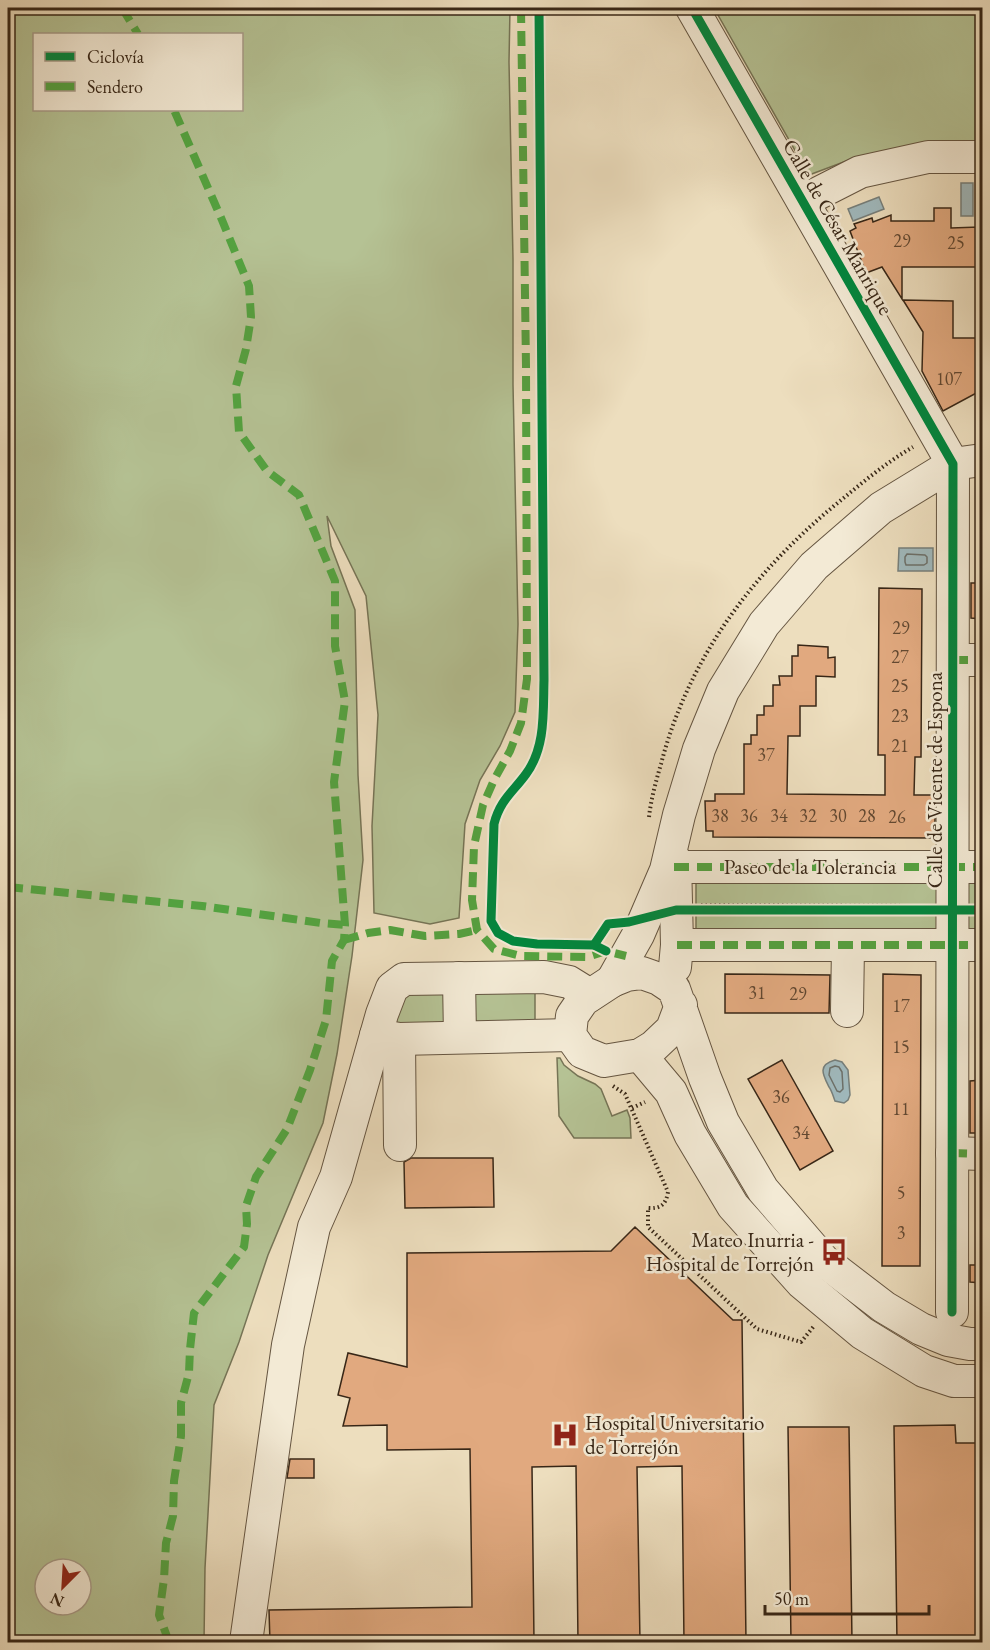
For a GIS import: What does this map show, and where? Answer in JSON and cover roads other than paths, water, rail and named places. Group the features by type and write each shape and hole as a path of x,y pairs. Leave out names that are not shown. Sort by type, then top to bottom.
{"street":[{"name":"Calle de César Manrique","path":"692,8 803,201 968,462"},
{"path":"803,201 860,172 928,157 982,157"},
{"path":"601,988 638,935 666,870 679,815 699,749 723,691 764,624 814,566 881,508 968,462"},
{"name":"Calle de Vicente de Espona","path":"952,1312 967,1154 968,945 953,908 968,867 968,462"},
{"path":"679,815 674,867 686,908 677,945 677,997 672,1029 653,1047 640,1055 604,1061 582,1052 570,1035 572,1016 583,1000 601,988 627,975 642,973 659,979 677,997 723,1122 763,1190 824,1262 884,1307 921,1329 948,1340 982,1344"},
{"name":"Paseo de la Tolerancia","path":"674,867 968,867"},
{"path":"677,945 968,945"},
{"path":"847,1011 848,946"},
{"path":"400,1145 387,1037 392,988 404,979 544,977 601,988"},
{"path":"459,978 460,1037"},
{"path":"387,1037 570,1035"},
{"path":"246,1642 288,1345 314,1227 336,1177 387,1037"},
{"path":"640,1055 671,1092 690,1134 733,1206 802,1283 862,1334 924,1371 954,1381 982,1381"}],"water":[{"path":"961,183 973,183 973,216 961,216"},
{"path":"879,197 884,209 853,221 848,209"},
{"path":"899,548 933,548 933,571 898,571"},
{"path":"835,1060 842,1062 848,1070 850,1095 844,1103 835,1101 823,1071 829,1062"}],"place":[{"name":"Mateo Inurria - Hospital de Torrejón","path":"834,1252"},
{"name":"Hospital Universitario de Torrejón","path":"565,1435"}]}
